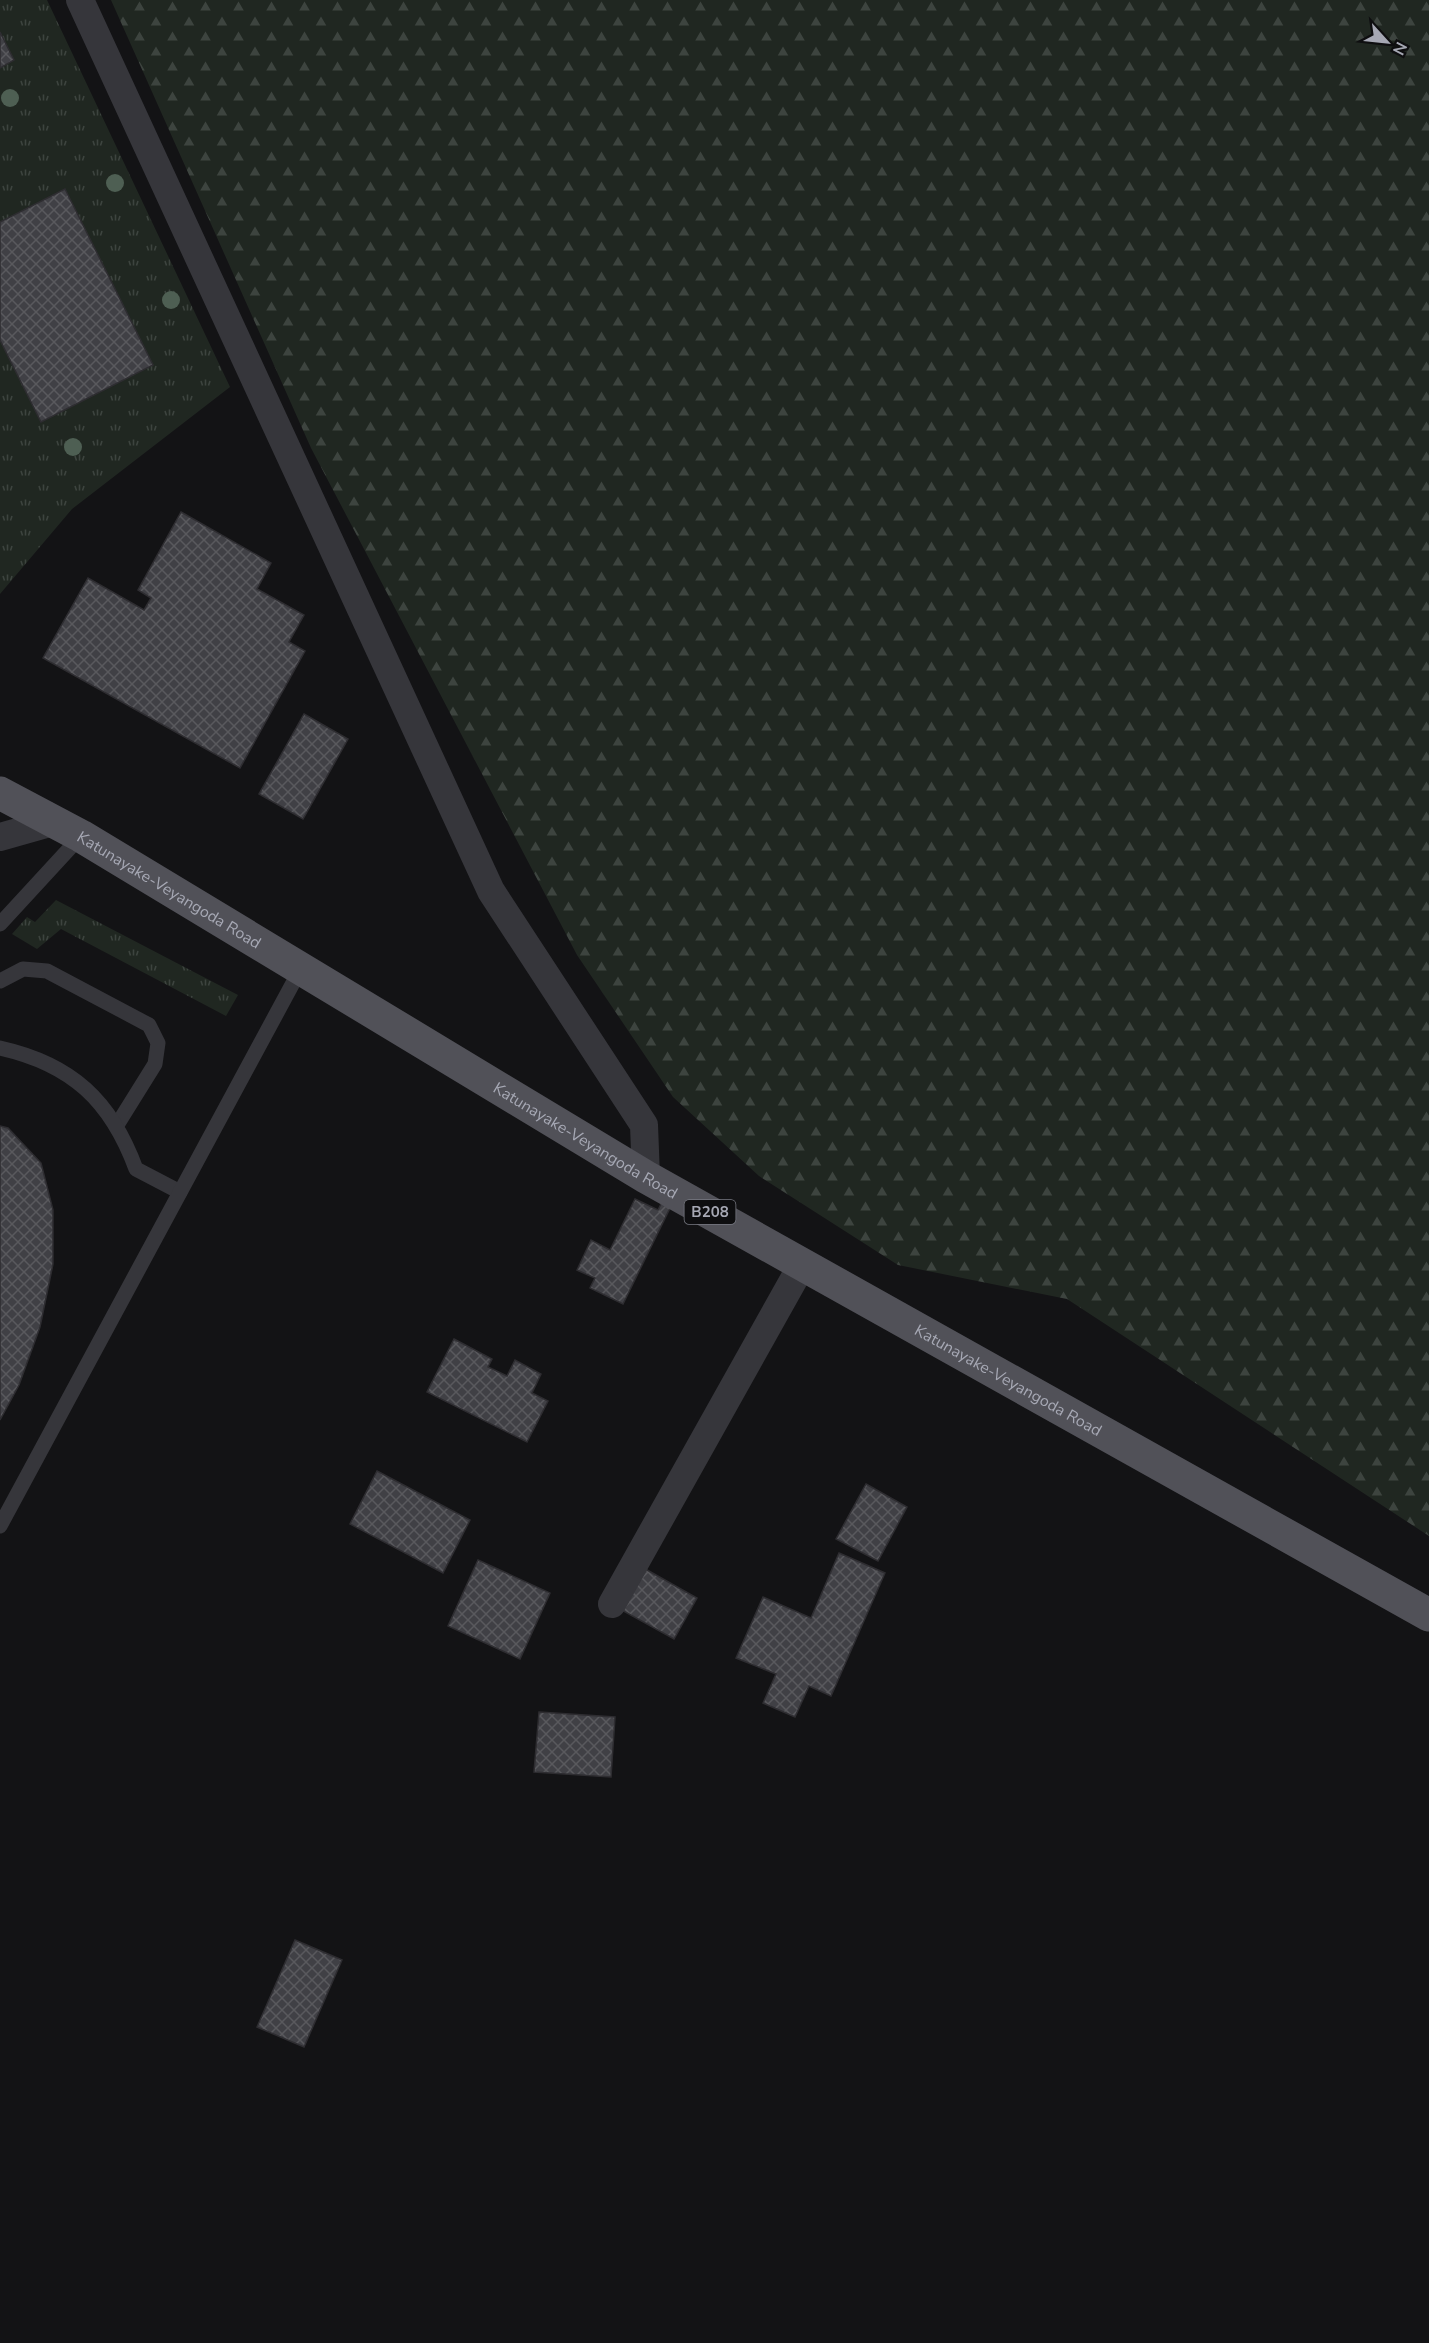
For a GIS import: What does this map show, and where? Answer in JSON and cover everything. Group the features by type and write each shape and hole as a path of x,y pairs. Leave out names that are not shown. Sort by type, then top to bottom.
{"main road":[{"name":"Katunayake-Veyangoda Road","path":"0,793 67,829 646,1177 1429,1615"}],"street":[{"path":"80,0 491,891 644,1125 646,1177"},
{"path":"0,837 67,829"},
{"path":"612,1604 803,1263"}],"lane":[{"path":"0,924 67,829"},
{"path":"0,981 23,969 47,970 149,1025 158,1043 154,1064 117,1125"},
{"path":"0,1526 300,970"},
{"path":"0,1048 28,1054 67,1073 91,1092 117,1125 136,1169 180,1192"}],"green space":[{"path":"0,0 47,0 230,387 72,509 0,594"},
{"path":"111,0 1429,0 1429,1536 1067,1299 898,1265 759,1176 673,1097 577,955 311,448"},
{"path":"56,900 238,995 226,1016 61,929 37,949 12,934 27,917 35,922"}],"building":[{"path":"0,32 14,60 0,68"},
{"path":"65,189 153,365 41,422 0,340 0,222"},
{"path":"181,512 271,563 257,589 304,615 289,642 305,651 240,768 43,658 88,578 144,610 151,598 138,590"},
{"path":"304,714 348,739 303,819 259,794"},
{"path":"0,1126 8,1128 41,1163 53,1210 53,1264 40,1327 19,1385 0,1420"},
{"path":"635,1199 658,1210 662,1202 671,1206 623,1304 590,1288 595,1278 577,1270 591,1240 610,1250"},
{"path":"454,1339 492,1359 488,1367 507,1376 515,1360 541,1374 532,1393 548,1401 527,1442 427,1392"},
{"path":"377,1471 470,1520 443,1573 350,1524"},
{"path":"866,1484 907,1507 878,1561 836,1539"},
{"path":"839,1553 885,1573 831,1696 809,1686 795,1717 763,1703 776,1674 736,1658 763,1597 811,1618"},
{"path":"478,1560 550,1593 520,1659 448,1626"},
{"path":"640,1566 697,1598 674,1639 618,1608"},
{"path":"539,1712 615,1717 611,1777 534,1772"},
{"path":"295,1940 342,1960 304,2047 257,2027"}]}
